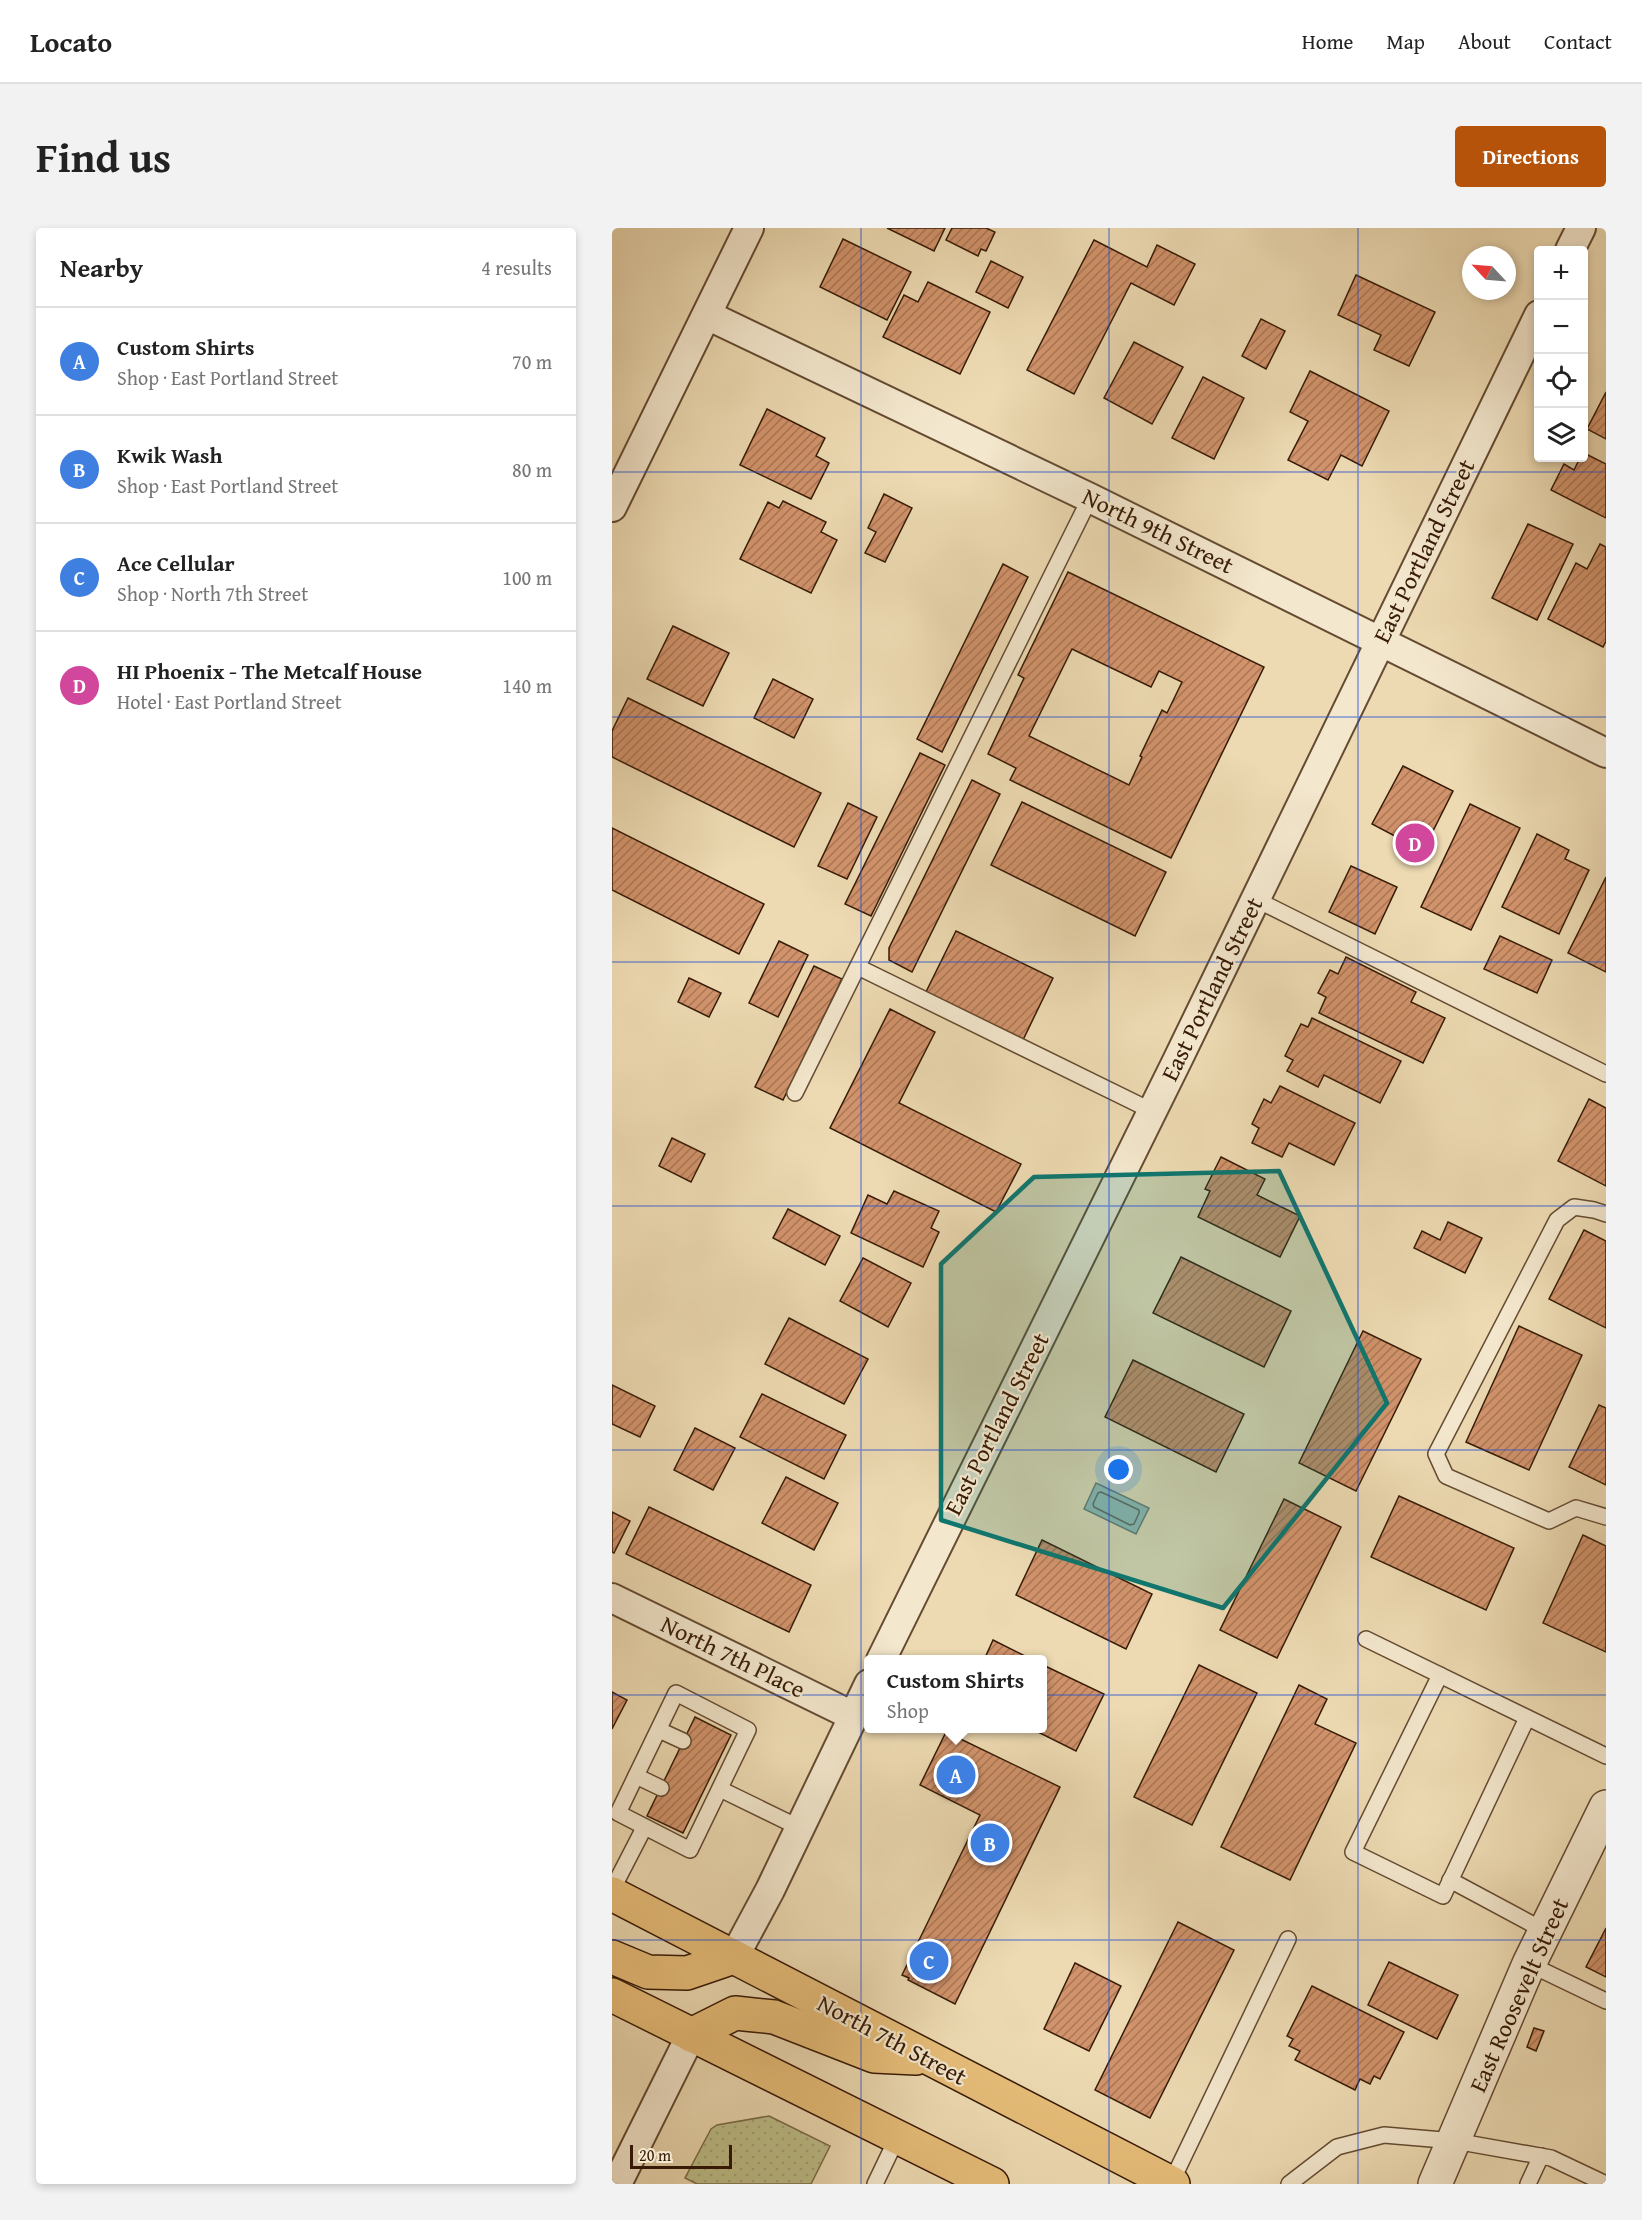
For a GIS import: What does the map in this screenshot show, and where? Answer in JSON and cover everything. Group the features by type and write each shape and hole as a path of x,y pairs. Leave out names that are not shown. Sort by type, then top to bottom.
{"main road":[{"name":"North 7th Street","path":"612,1892 928,2059 1172,2183"},
{"path":"612,1957 648,1972 687,1973 734,1957"},
{"path":"612,1995 992,2184"},
{"path":"691,2035 735,2013 774,2017 874,2056 928,2059"}],"street":[{"path":"612,507 749,228"},
{"path":"1572,246 1581,228"},
{"name":"North 9th Street","path":"707,315 1090,498 1606,753"},
{"name":"East Portland Street","path":"882,1655 1152,1111 1534,325"},
{"name":"North 7th Place","path":"612,1598 854,1716"},
{"path":"734,1957 800,1828 864,1695"},
{"name":"East Roosevelt Street","path":"1435,2184 1529,1964 1606,1806"},
{"path":"617,2175 691,2035"}],"lane":[{"path":"795,1093 1090,498"},
{"path":"1255,899 1606,1074"},
{"path":"858,967 1152,1111"},
{"path":"1606,1214 1574,1207 1557,1220 1436,1454 1446,1476 1549,1521 1576,1508 1606,1517"},
{"path":"1366,1639 1606,1756"},
{"path":"1440,1675 1353,1852 1443,1896 1527,1718"},
{"path":"676,1693 748,1730 726,1762 720,1789 703,1809 690,1850 618,1813 658,1730 676,1693"},
{"path":"658,1730 683,1742"},
{"path":"636,1776 661,1788"},
{"path":"720,1789 800,1828"},
{"path":"612,1892 644,1828"},
{"path":"1450,1880 1545,1931"},
{"path":"1172,2183 1288,1939"},
{"path":"1529,1964 1606,2001"},
{"path":"1289,2184 1337,2147 1384,2135 1455,2141 1551,2158 1606,2184"},
{"path":"875,2184 897,2138"},
{"path":"1528,2184 1540,2156"}],"highlighted area":[{"path":"1279,1171 1387,1403 1223,1608 941,1520 941,1264 1034,1177"}],"green space":[{"path":"769,2116 830,2146 811,2184 697,2184 685,2178 711,2129 717,2125"}],"water":[{"path":"1096,1483 1149,1508 1136,1534 1084,1509"}],"building":[{"path":"887,228 945,228 934,251"},
{"path":"952,228 986,228 995,232 986,251 981,249 978,256 946,240"},
{"path":"843,239 911,272 887,320 820,287"},
{"path":"1094,240 1147,267 1157,245 1195,264 1174,305 1131,283 1074,394 1027,370"},
{"path":"991,261 1023,277 1008,308 976,292"},
{"path":"1356,275 1435,312 1409,366 1374,350 1381,335 1338,315"},
{"path":"928,282 990,312 960,374 883,337 904,295 918,302"},
{"path":"1261,319 1285,331 1266,369 1242,356"},
{"path":"1134,342 1183,367 1152,424 1104,398"},
{"path":"1310,371 1389,411 1362,466 1341,455 1328,480 1288,460 1308,421 1290,412"},
{"path":"1203,377 1244,398 1214,459 1172,438"},
{"path":"1606,392 1606,439 1588,430"},
{"path":"767,409 825,438 816,456 829,463 811,499 740,465"},
{"path":"1588,455 1606,464 1606,518 1551,490 1564,464 1574,470 1578,462 1588,462"},
{"path":"884,494 912,508 885,562 865,553 876,532 868,528"},
{"path":"783,501 826,522 821,532 837,540 811,593 740,559 768,502 779,508"},
{"path":"1528,524 1573,544 1537,620 1492,598"},
{"path":"1600,544 1606,547 1606,641 1603,647 1548,619 1576,563 1587,569"},
{"path":"1003,564 1028,577 942,752 917,739"},
{"path":"1068,572 1264,667 1171,858 1010,780 1016,768 988,754 1024,678 1018,675","holes":["1072,649 1151,687 1159,671 1182,682 1167,713 1162,710 1129,785 1029,736"]},
{"path":"673,626 729,653 703,706 647,679"},
{"path":"773,679 813,699 794,738 754,718"},
{"path":"628,698 821,793 794,847 612,757 612,731"},
{"path":"920,753 945,765 871,916 845,904"},
{"path":"1403,766 1453,791 1423,851 1372,824"},
{"path":"972,780 1000,794 912,972 889,960 889,948"},
{"path":"1022,802 1166,872 1135,936 991,865"},
{"path":"848,803 877,817 847,879 818,866"},
{"path":"1470,804 1520,828 1471,930 1421,907"},
{"path":"612,828 764,904 739,954 612,890"},
{"path":"1537,834 1569,850 1565,859 1589,870 1559,934 1502,907"},
{"path":"1351,866 1397,887 1375,934 1329,912"},
{"path":"1606,877 1606,972 1568,953"},
{"path":"956,931 1053,978 1022,1042 925,994"},
{"path":"1500,936 1552,960 1537,993 1484,969"},
{"path":"779,941 808,955 778,1017 749,1003"},
{"path":"1346,957 1416,992 1411,1002 1445,1018 1423,1063 1319,1013 1326,997 1318,993 1330,970 1338,974"},
{"path":"814,966 842,979 783,1100 755,1087"},
{"path":"689,978 721,993 709,1017 678,1002"},
{"path":"890,1009 935,1032 899,1103 1021,1164 996,1212 830,1128"},
{"path":"1312,1018 1401,1061 1380,1103 1324,1075 1318,1087 1287,1071 1293,1060 1285,1056 1301,1024 1308,1027"},
{"path":"1280,1086 1355,1123 1334,1165 1289,1143 1282,1157 1252,1143 1259,1128 1252,1124 1264,1099 1271,1103"},
{"path":"1589,1099 1606,1108 1606,1186 1558,1161"},
{"path":"672,1138 705,1154 691,1182 659,1166"},
{"path":"1221,1157 1265,1179 1257,1195 1300,1216 1280,1257 1198,1217 1210,1191 1205,1189"},
{"path":"894,1191 939,1211 931,1228 939,1232 923,1267 851,1233 868,1195 887,1204"},
{"path":"788,1209 840,1236 825,1265 773,1238"},
{"path":"1448,1222 1482,1238 1465,1273 1414,1248 1422,1231 1440,1240"},
{"path":"1584,1230 1606,1241 1606,1328 1549,1299"},
{"path":"1181,1257 1291,1311 1264,1367 1153,1313"},
{"path":"863,1258 911,1283 888,1327 840,1301"},
{"path":"789,1318 868,1359 844,1404 765,1364"},
{"path":"1519,1326 1582,1355 1529,1470 1466,1442"},
{"path":"1363,1331 1421,1359 1356,1491 1299,1463"},
{"path":"1133,1360 1244,1414 1216,1472 1105,1417"},
{"path":"612,1385 655,1406 640,1437 612,1424"},
{"path":"762,1394 846,1435 824,1479 740,1437"},
{"path":"1599,1405 1606,1408 1606,1485 1569,1467"},
{"path":"695,1428 735,1448 713,1490 674,1470"},
{"path":"786,1477 838,1503 814,1550 762,1523"},
{"path":"1399,1496 1514,1548 1486,1610 1371,1557"},
{"path":"1284,1499 1341,1527 1277,1658 1220,1630"},
{"path":"649,1507 811,1585 789,1632 626,1554"},
{"path":"612,1512 630,1521 614,1553 612,1552"},
{"path":"1583,1535 1606,1546 1606,1652 1543,1623"},
{"path":"1042,1540 1152,1594 1126,1649 1016,1595"},
{"path":"993,1640 1023,1655 986,1655"},
{"path":"1199,1665 1257,1693 1192,1825 1134,1797"},
{"path":"1047,1667 1104,1694 1076,1751 1040,1733 1047,1733"},
{"path":"1299,1685 1327,1699 1315,1724 1356,1743 1290,1880 1221,1847"},
{"path":"612,1692 627,1700 612,1729"},
{"path":"695,1717 731,1735 683,1833 647,1816"},
{"path":"946,1733 948,1733 1060,1787 955,2004 902,1975 980,1815 920,1785"},
{"path":"1178,1922 1234,1950 1150,2118 1095,2090"},
{"path":"1606,1928 1606,1977 1586,1967"},
{"path":"1389,1962 1458,1995 1437,2039 1368,2005"},
{"path":"1075,1963 1121,1986 1089,2051 1044,2029"},
{"path":"1312,1986 1404,2032 1380,2079 1374,2076 1370,2084 1360,2079 1355,2090 1295,2060 1300,2051 1289,2046 1293,2039 1287,2036"},
{"path":"1534,2028 1544,2031 1536,2051 1527,2047"}],"place":[{"name":"HI Phoenix - The Metcalf House","path":"1415,843"},
{"name":"Custom Shirts","path":"956,1775"},
{"name":"Kwik Wash","path":"990,1843"},
{"name":"Ace Cellular","path":"929,1961"}]}
